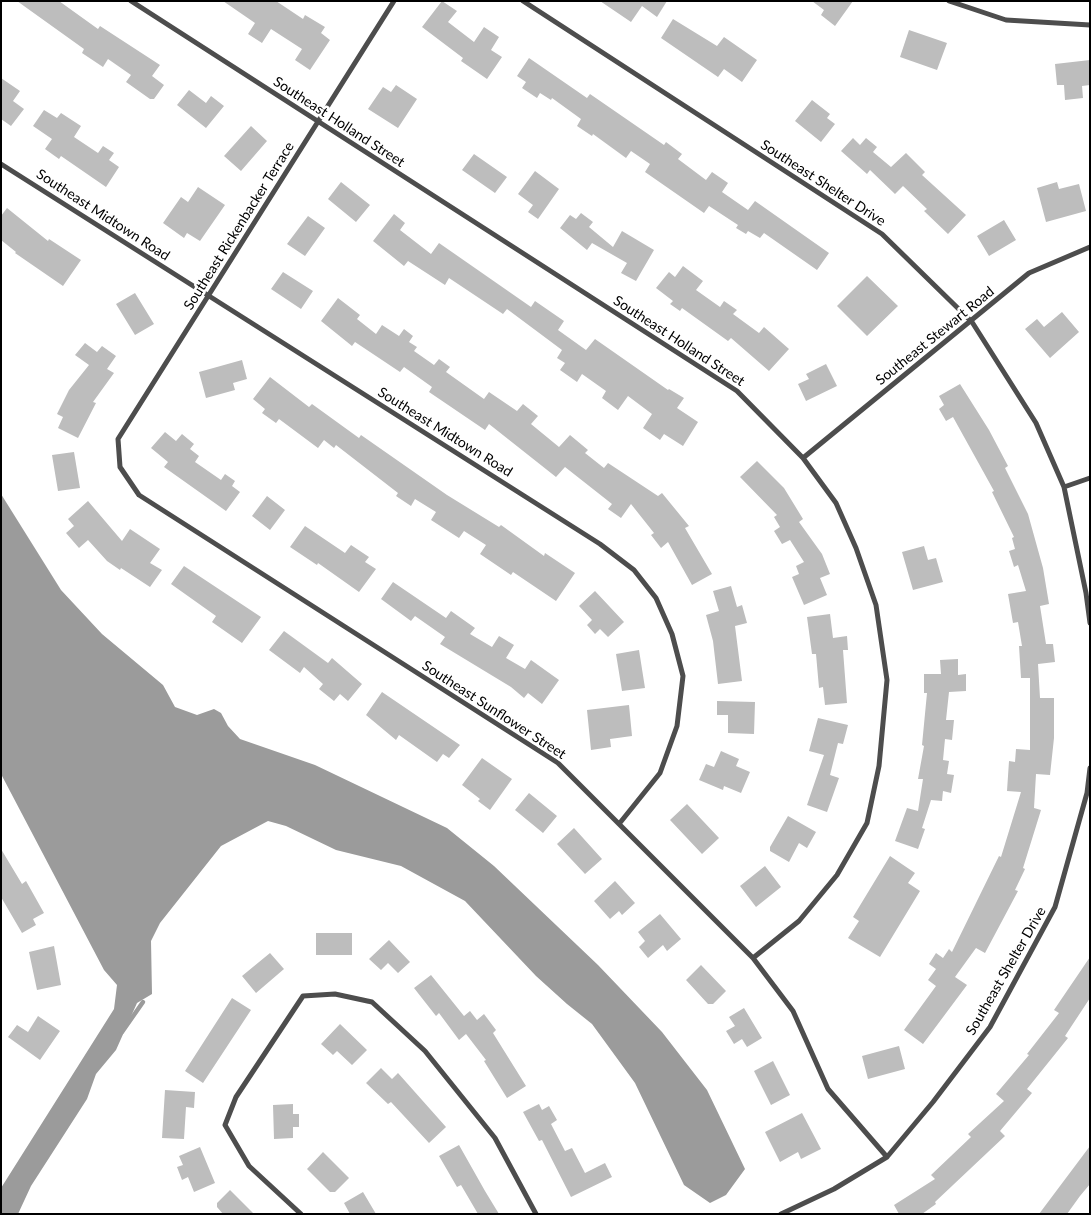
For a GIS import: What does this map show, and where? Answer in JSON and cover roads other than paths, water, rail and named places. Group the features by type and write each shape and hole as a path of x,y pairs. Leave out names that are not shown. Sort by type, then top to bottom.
{"street":[{"name":"Southeast Holland Street","path":"131,1 737,391 803,458 836,503 856,548 876,605 887,680 879,766 866,824 837,875 799,921 753,958"},
{"name":"Southeast Rickenbacker Terrace","path":"120,467 118,439 394,1"},
{"name":"Southeast Shelter Drive","path":"523,1 882,234 972,322 1036,423 1064,487 1086,593 1090,623"},
{"path":"950,1 1006,20 1090,24"},
{"name":"Southeast Midtown Road","path":"1,164 600,544 634,570 656,598 672,634 683,676 677,726 660,773 619,824"},
{"name":"Southeast Stewart Road","path":"803,458 972,322 1029,273 1090,247"},
{"name":"Southeast Sunflower Street","path":"120,467 139,495 558,764 753,958 793,1011 828,1089 887,1157"},
{"path":"1064,487 1090,478"},
{"name":"Southeast Shelter Drive","path":"781,1214 834,1189 887,1157 933,1102 990,1026 1055,906 1087,793 1090,768"},
{"path":"301,1214 249,1166 225,1125 236,1097 303,996 335,994 372,1002 425,1051 495,1138 536,1214"}],"waterway":[{"path":"122,1032 143,1002"}]}
